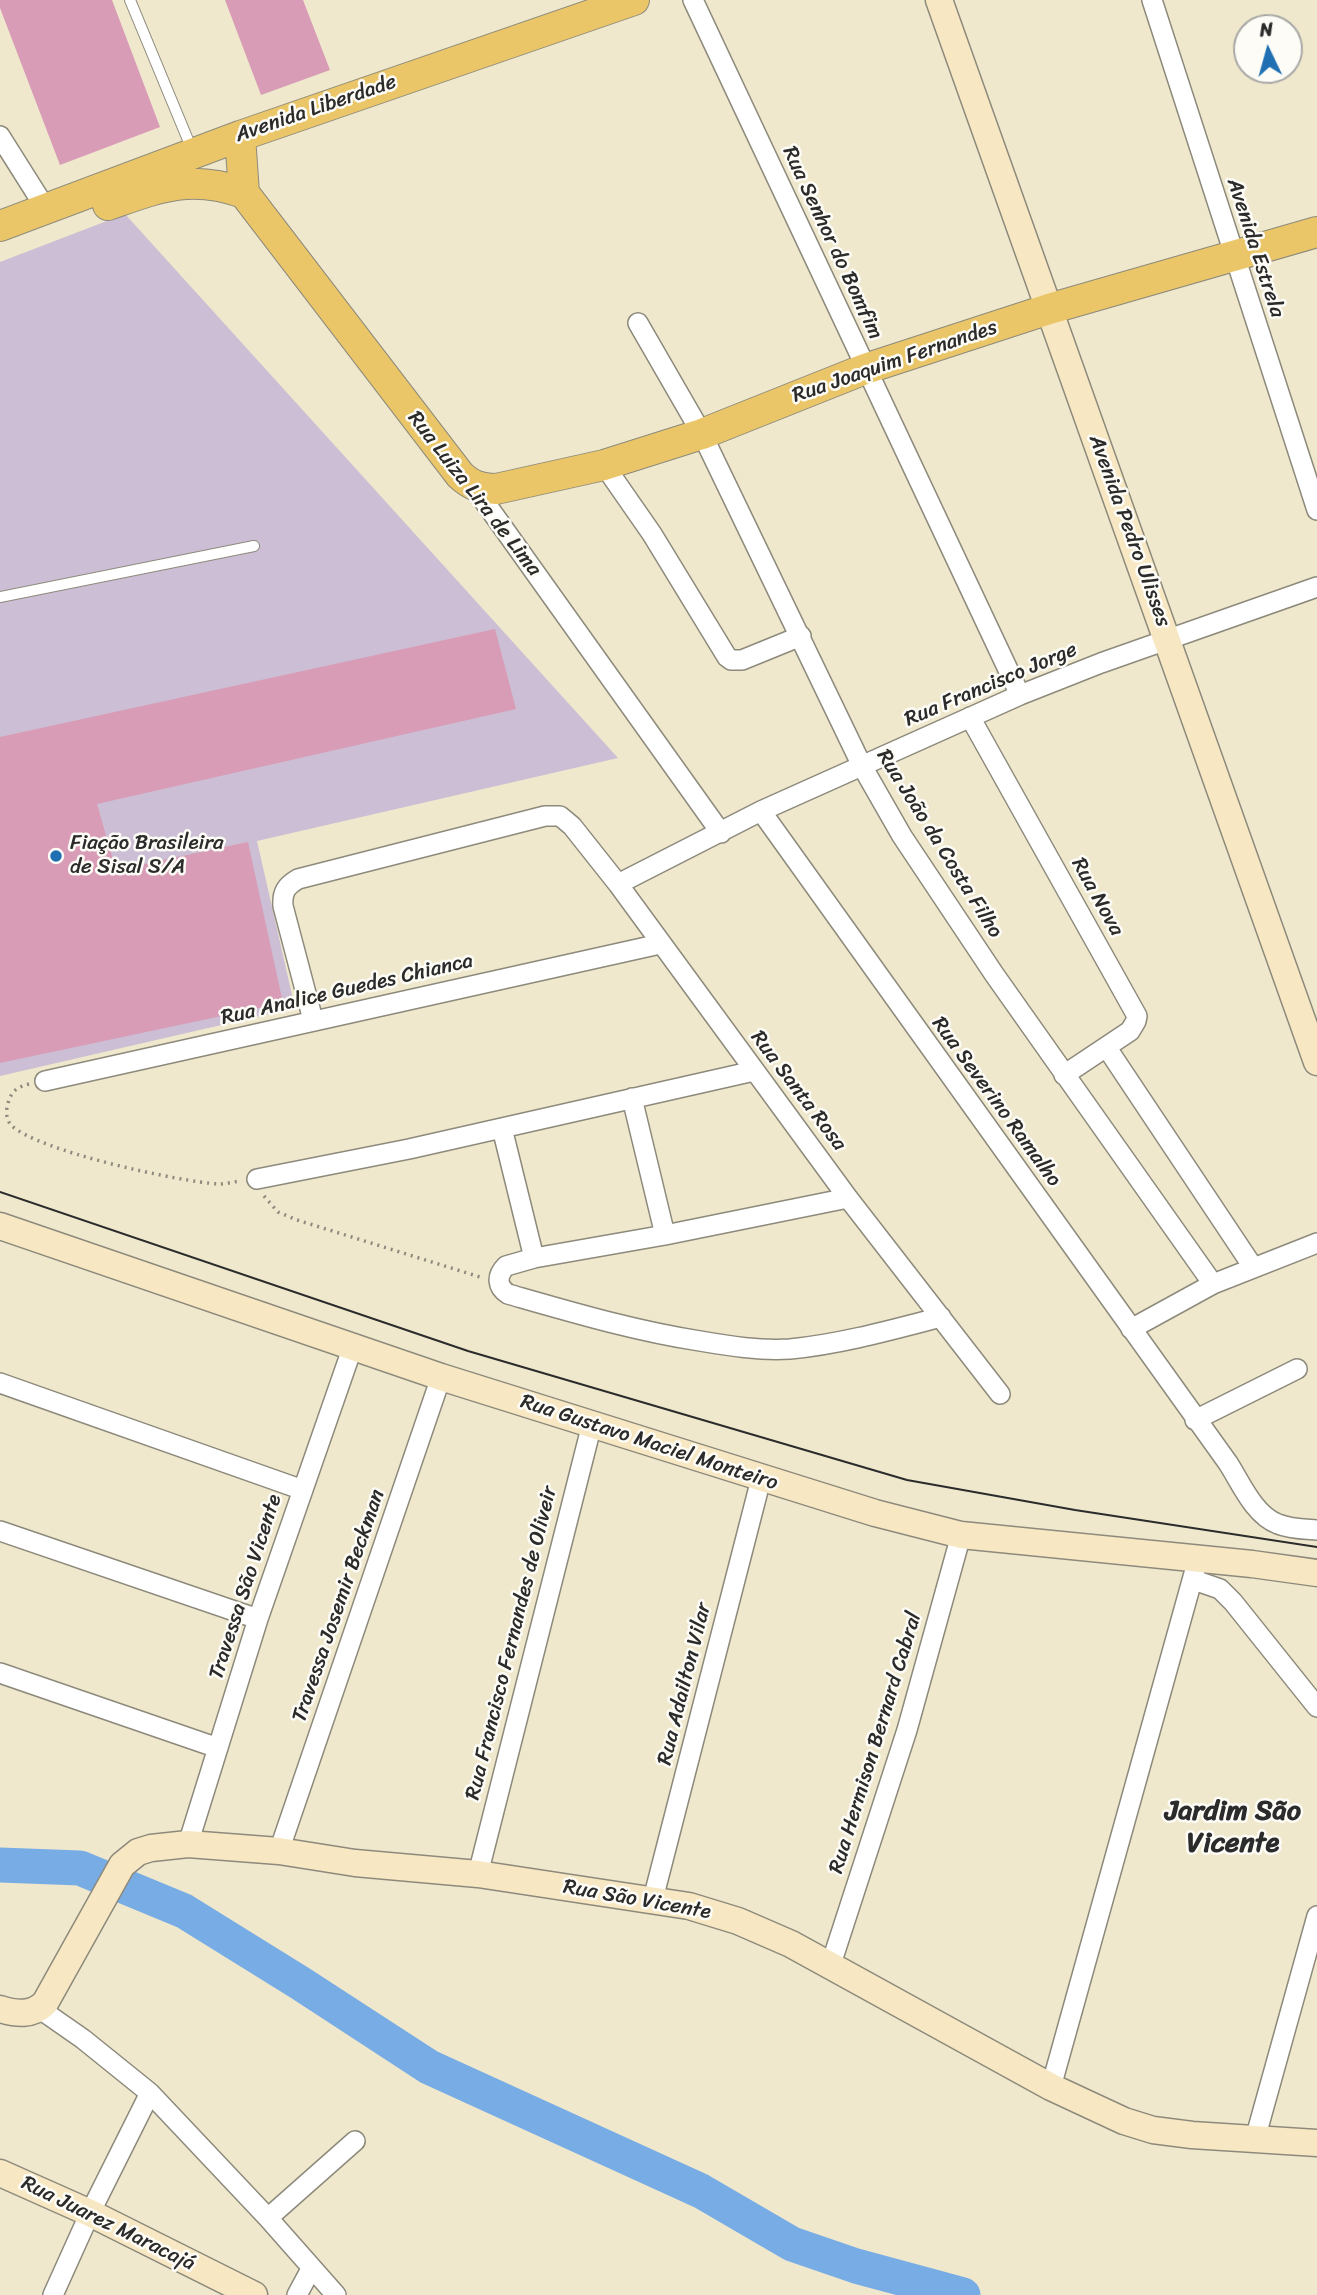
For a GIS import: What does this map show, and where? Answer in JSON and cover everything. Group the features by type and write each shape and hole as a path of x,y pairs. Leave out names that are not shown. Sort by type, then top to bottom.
{"main road":[{"name":"Avenida Liberdade","path":"0,226 193,152 583,13 634,0"},
{"path":"0,246 168,186 205,183 244,193 240,136"},
{"name":"Rua Luiza Lira de Lima","path":"244,193 460,475 474,487"},
{"name":"Rua Joaquim Fernandes","path":"474,487 496,489 604,465 702,433 865,369 1049,309 1317,232"}],"street":[{"name":"Rua Senhor do Bomfim","path":"693,0 1020,695"},
{"name":"Avenida Pedro Ulisses","path":"939,0 1317,1062"},
{"name":"Avenida Estrela","path":"1152,0 1317,510"},
{"path":"0,136 46,209"},
{"name":"Rua João da Costa Filho","path":"638,323 702,433 802,636 862,766 902,836 1064,1075 1213,1284"},
{"path":"604,465 652,534 727,657 731,660 742,660 802,636"},
{"name":"Rua Luiza Lira de Lima","path":"474,487 721,833"},
{"name":"Rua Francisco Jorge","path":"618,884 761,811 1020,695 1317,587"},
{"name":"Rua Nova","path":"970,717 1136,1016 1136,1021 1129,1031 1064,1075"},
{"name":"Rua Severino Ramalho","path":"761,811 1259,1510 1278,1524 1317,1531"},
{"name":"Rua Santa Rosa","path":"313,1020 283,906 285,889 290,883 545,816 560,816 572,826 618,884 848,1198 1000,1394"},
{"name":"Rua Analice Guedes Chianca","path":"45,1081 660,944"},
{"path":"1107,1048 1253,1267"},
{"path":"257,1179 502,1129 754,1071"},
{"path":"632,1098 665,1235"},
{"path":"502,1129 534,1258"},
{"path":"848,1198 534,1258 506,1266 499,1276 499,1283 502,1290 508,1294 579,1315 672,1337 738,1348 788,1349 848,1340 941,1317"},
{"name":"Rua Gustavo Maciel Monteiro","path":"0,1226 441,1377 875,1513 961,1535 1196,1570 1252,1564 1317,1573"},
{"path":"1131,1329 1213,1284 1317,1243"},
{"name":"Travessa São Vicente","path":"188,1844 258,1619 353,1346"},
{"path":"1195,1420 1297,1369"},
{"name":"Travessa Josemir Beckman","path":"279,1851 441,1377"},
{"path":"0,1383 303,1490"},
{"name":"Rua Francisco Fernandes de Oliveir","path":"478,1874 592,1424"},
{"name":"Rua Adailton Vilar","path":"653,1899 761,1479"},
{"path":"0,1531 258,1619"},
{"name":"Rua Hermison Bernard Cabral","path":"831,1964 907,1730 961,1535"},
{"path":"1051,2087 1196,1570 1233,1602 1317,1707"},
{"path":"0,1673 218,1748"},
{"name":"Rua São Vicente","path":"40,2009 50,1997 121,1865 138,1852 151,1847 188,1844 279,1851 355,1863 478,1874 689,1906 738,1921 831,1964 1051,2087 1101,2111 1153,2130 1317,2143"},
{"path":"1255,2139 1317,1916"},
{"path":"0,2009 19,2013 40,2009 118,2065 150,2093 268,2218 336,2295"},
{"path":"53,2295 90,2213 150,2093"},
{"path":"268,2218 355,2141"},
{"name":"Rua Juarez Maracajá","path":"0,2173 90,2213 254,2295"},
{"path":"297,2295 311,2269"}],"lane":[{"path":"130,0 193,152"},
{"path":"0,597 254,546"}],"path":[{"path":"45,1081 17,1087 10,1097 6,1111 10,1124 31,1137 96,1159 173,1178 221,1184 257,1179 266,1199 278,1212 499,1283"}],"shaded area":[{"path":"125,214 618,758 257,841 295,1008 0,1076 0,262"}],"building":[{"path":"0,0 112,0 160,127 60,165 0,8"},
{"path":"225,0 303,0 330,70 261,95"},
{"name":"Fiação Brasileira de Sisal S/A","path":"495,629 516,709 97,804 116,870 248,842 283,1003 0,1063 0,737"}],"waterway":[{"path":"0,1865 80,1868 184,1911 429,2067 701,2191 792,2244 856,2266 963,2295"}],"tram line":[{"path":"0,1192 468,1351 907,1480 1075,1510 1317,1547"}],"place":[{"name":"Fiação Brasileira de Sisal S/A","path":"56,856"}],"district":[{"name":"Jardim São Vicente","path":"1233,1828"}]}
